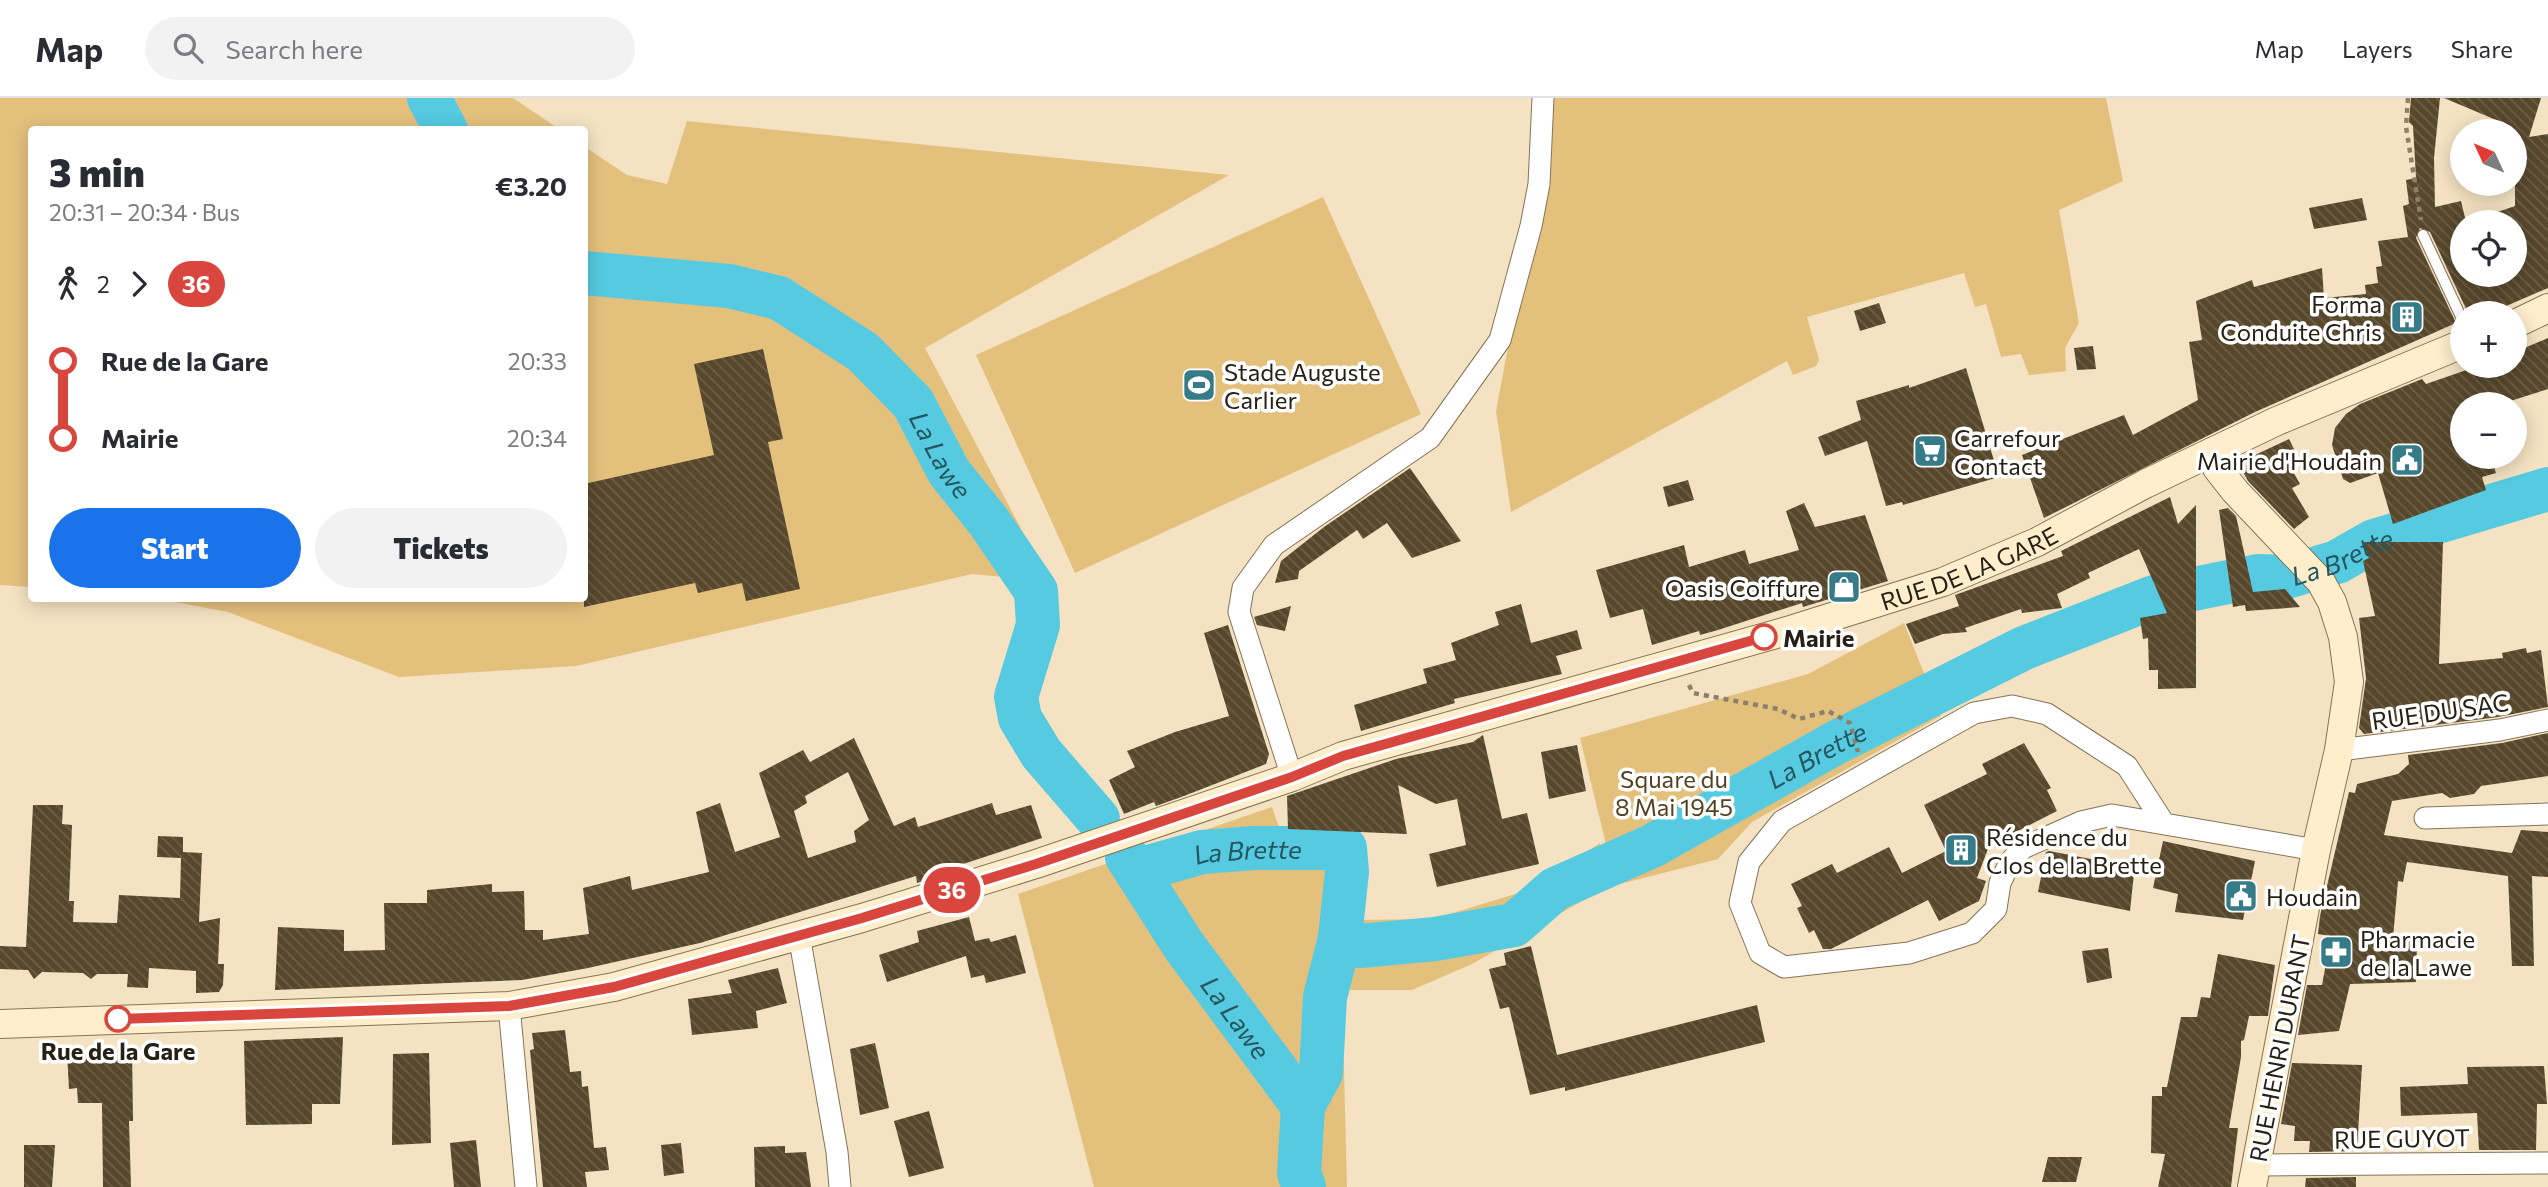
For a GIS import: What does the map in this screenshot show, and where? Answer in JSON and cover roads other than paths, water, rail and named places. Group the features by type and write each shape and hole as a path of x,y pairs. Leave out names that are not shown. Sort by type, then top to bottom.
{"main road":[{"path":"2527,318 2548,308"},
{"name":"RUE DE LA GARE","path":"0,1024 509,1006 614,987 1036,864 1292,777 1343,756 1677,662 1943,582 2037,542 2212,452 2311,405 2450,349"},
{"name":"RUE HENRI DURANT","path":"2212,452 2217,468 2235,491 2312,571 2332,602 2343,637 2349,682 2339,750 2316,850 2255,1176"}],"street":[{"path":"1292,777 1240,612 1243,588 1274,545 1430,438 1500,340 1531,226 1539,184 1543,98"},
{"path":"2163,822 2127,766 2047,715 2012,706 1974,713 1782,821 1749,862 1740,903 1760,953 1784,967 1909,953 1972,933 1996,909 2000,883 2010,862 2023,848 2081,822 2112,815 2316,850"},
{"name":"RUE DU SAC","path":"2339,750 2500,730 2548,720"},
{"path":"2425,818 2548,814"},
{"path":"799,935 837,1152 840,1187"},
{"path":"509,1006 526,1187"},
{"path":"0,1024 0,1038"},
{"name":"RUE GUYOT","path":"2255,1176 2548,1163"}],"lane":[{"path":"2423,235 2454,301"}],"waterway":[{"name":"La Lawe","path":"429,98 444,126"},
{"name":"La Lawe","path":"588,273 729,286 779,298 863,352 913,403 949,472 989,522 1036,591 1038,625 1016,697 1020,718 1041,753 1098,819"},
{"name":"La Brette","path":"1138,870 1202,852 1254,848 1345,848 1347,872 1340,938 1360,946 1435,939 1514,925 1555,889 1652,846 1837,742 2024,648 2154,597 2258,576 2287,577 2337,562 2374,541 2548,489"},
{"name":"La Lawe","path":"1127,857 1184,946 1303,1106 1299,1173 1304,1187"},
{"path":"1303,1106 1321,1073 1325,997 1340,938"}],"place":[{"name":"Forma Conduite Chris","path":"2407,317"},
{"name":"Stade Auguste Carlier","path":"1199,385"},
{"name":"Carrefour Contact","path":"1930,451"},
{"name":"Mairie d'Houdain","path":"2407,460"},
{"name":"Oasis Coiffure","path":"1844,587"},
{"name":"Mairie","path":"1764,637"},
{"name":"Résidence du Clos de la Brette","path":"1961,850"},
{"name":"Houdain","path":"2241,896"},
{"name":"Pharmacie de la Lawe","path":"2336,952"},
{"name":"Rue de la Gare","path":"118,1019"}],"park label":[{"name":"Square du 8 Mai 1945","path":"1674,792"}]}
